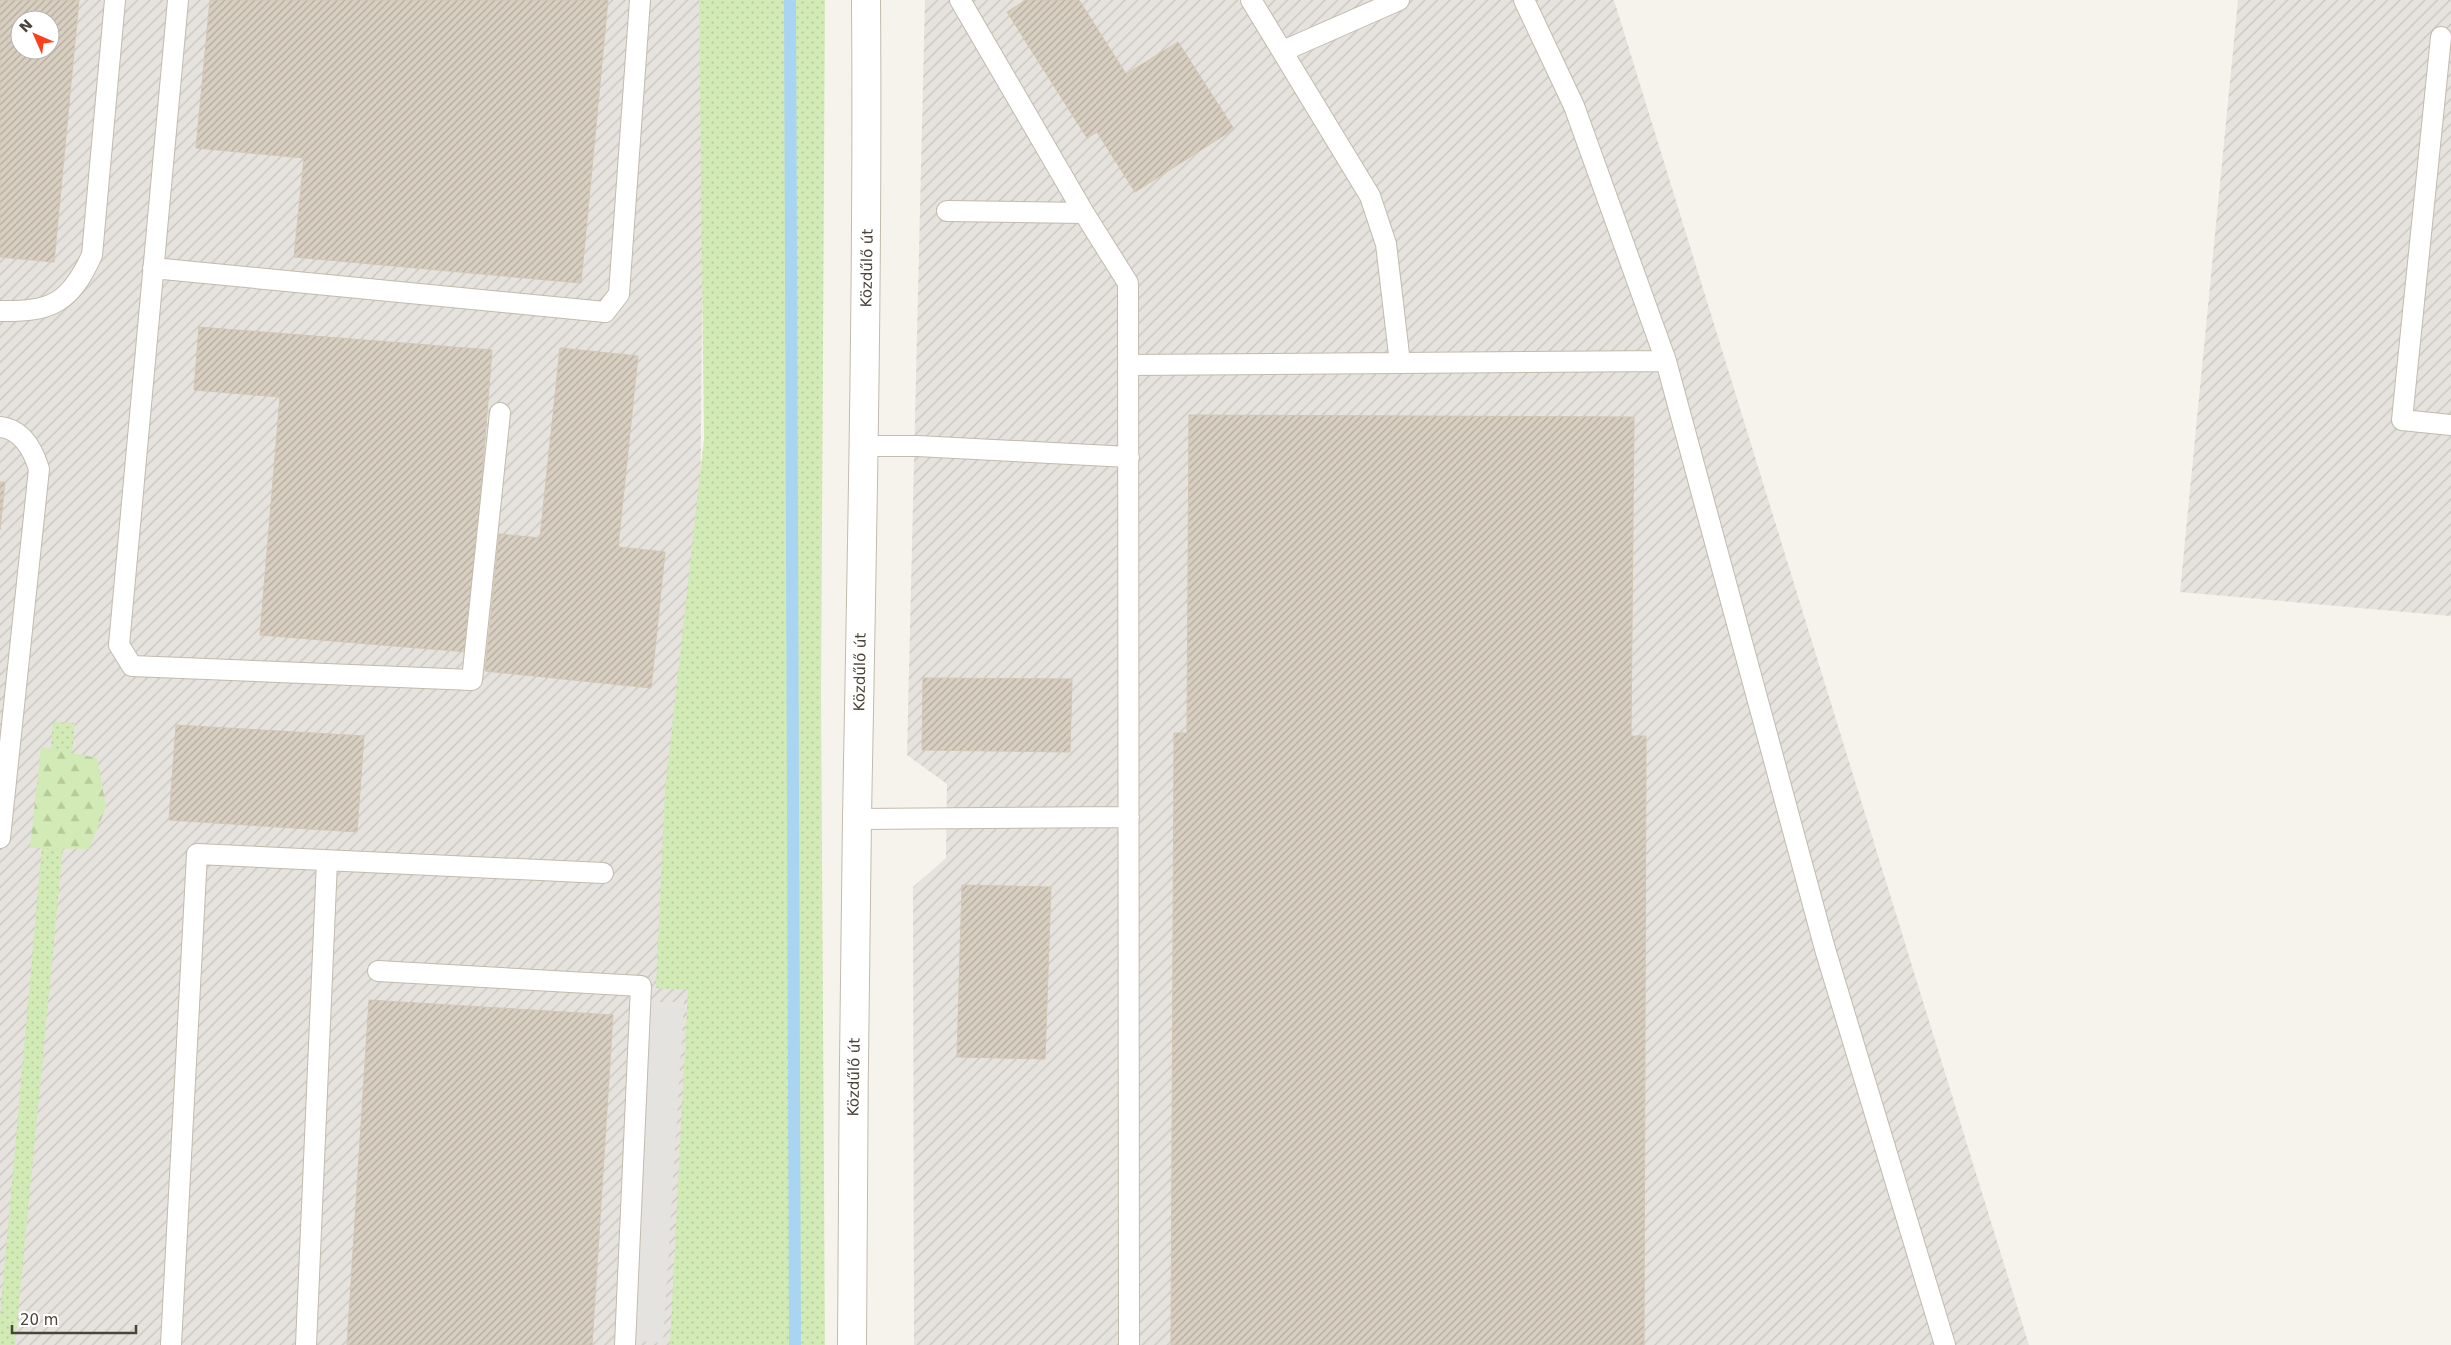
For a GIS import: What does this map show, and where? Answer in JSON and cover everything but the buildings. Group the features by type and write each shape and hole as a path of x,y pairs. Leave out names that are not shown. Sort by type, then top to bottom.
{"street":[{"name":"Közdűlő út","path":"852,1345 857,819 868,201 866,0"}],"lane":[{"path":"0,311 47,308 64,298 81,279 92,255 115,0"},
{"path":"178,0 119,645 132,666 472,680 500,413"},
{"path":"153,268 605,312 619,294 640,0"},
{"path":"960,0 1084,213 1128,283 1129,1345"},
{"path":"1251,0 1284,51 1370,196 1386,244 1400,363"},
{"path":"1284,51 1399,0"},
{"path":"1524,0 1574,106 1666,361 1825,949 1945,1345"},
{"path":"2441,37 2402,420 2451,425"},
{"path":"947,211 1084,213"},
{"path":"1129,365 1666,361"},
{"path":"0,426 6,427 19,435 32,449 39,469 0,838"},
{"path":"865,446 917,446 1129,457"},
{"path":"857,819 1129,817"},
{"path":"171,1345 197,854 603,873"},
{"path":"306,1345 327,861"},
{"path":"378,971 641,986 625,1345"}],"shaded area":[{"path":"0,0 705,0 698,747 685,1345 0,1345"},
{"path":"925,0 1614,0 2029,1345 914,1345 913,887 946,858 947,784 907,755"},
{"path":"2238,0 2451,0 2451,616 2180,592"},
{"path":"640,1002 684,1002 663,1343 626,1340"}],"green space":[{"path":"699,0 825,0 821,697 825,1345 670,1345 688,990 656,988 665,791 704,439"},
{"path":"53,722 75,723 15,1345 0,1345 0,1318"},
{"path":"41,747 97,758 106,807 89,849 30,848"}],"waterway":[{"path":"790,0 795,1345"}]}
